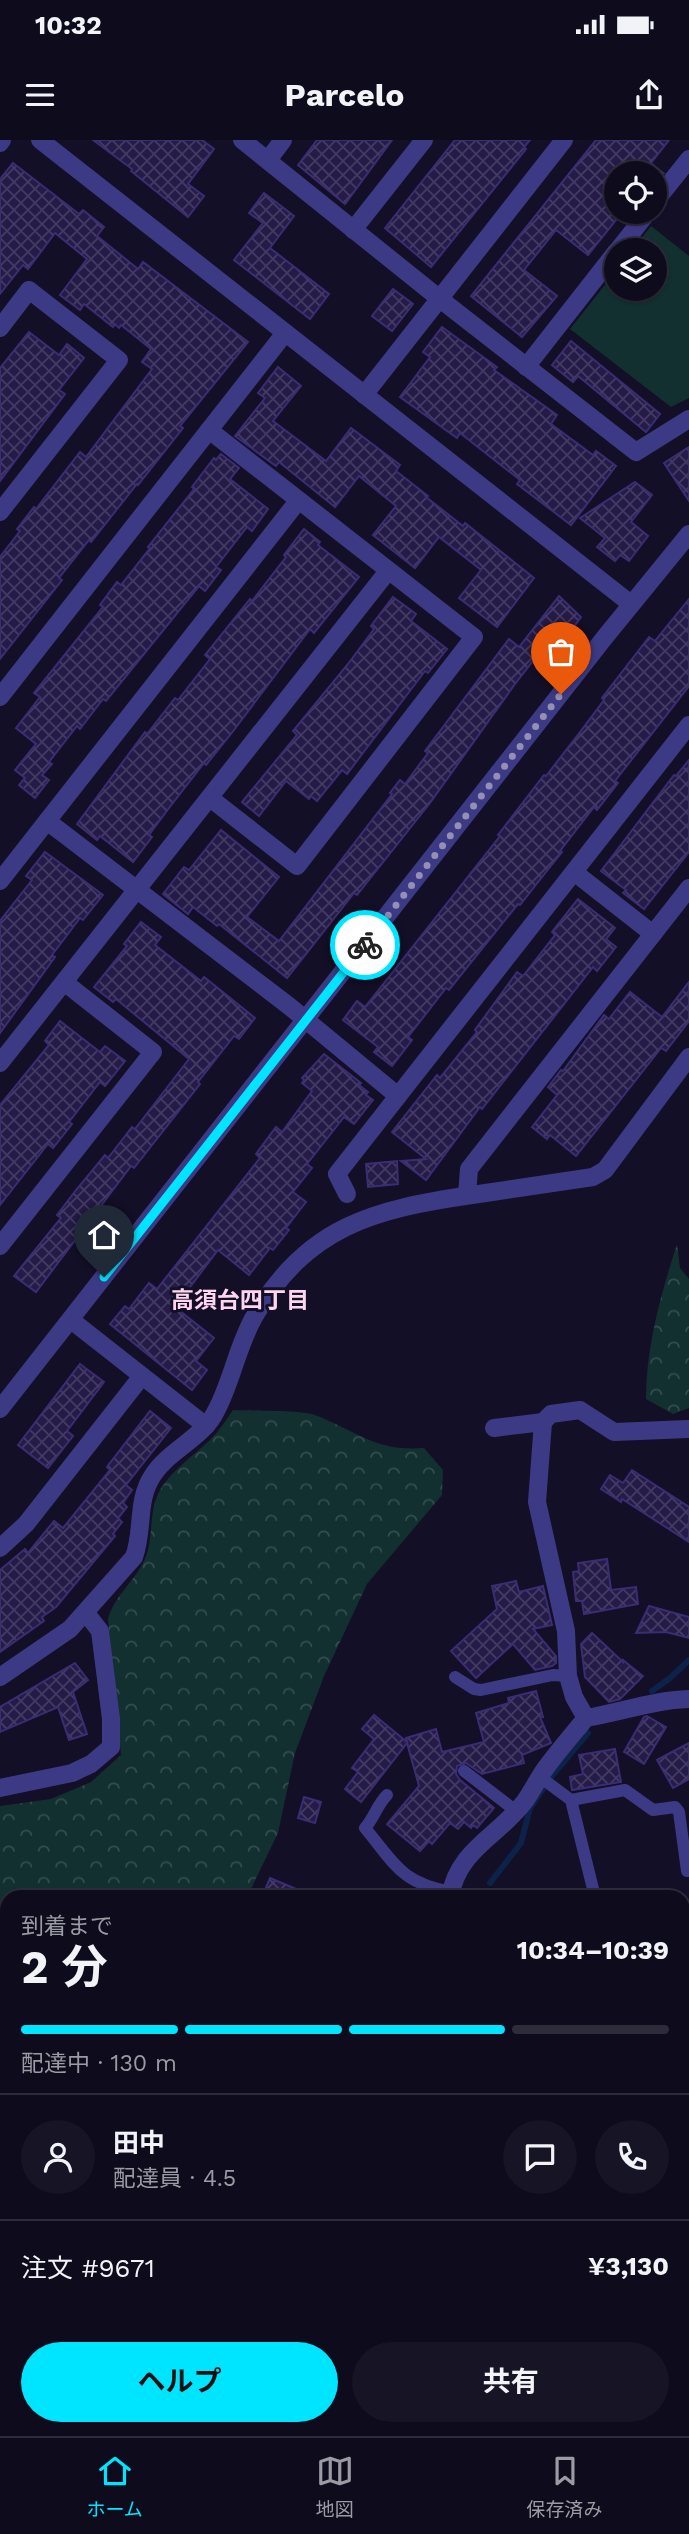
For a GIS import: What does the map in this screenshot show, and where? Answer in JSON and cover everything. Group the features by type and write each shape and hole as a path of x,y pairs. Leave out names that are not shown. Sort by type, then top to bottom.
{"street":[{"path":"40,140 631,604"},
{"path":"242,140 636,452 689,419"},
{"path":"268,160 283,140"},
{"path":"353,230 424,140"},
{"path":"364,395 564,140"},
{"path":"667,187 689,159"},
{"path":"627,238 638,224"},
{"path":"526,367 604,268"},
{"path":"0,328 29,290 119,360 0,512"},
{"path":"0,697 285,333"},
{"path":"209,430 474,637 297,866 210,798"},
{"path":"0,881 298,501"},
{"path":"0,1409 631,604 689,534"},
{"path":"0,1063 388,571"},
{"path":"347,1194 337,1174 689,725"},
{"path":"47,821 306,1021 398,1096"},
{"path":"574,872 653,934"},
{"path":"467,1195 469,1169 689,888"},
{"path":"0,1246 153,1052 64,982"},
{"path":"0,1677 69,1629 134,1557 139,1544 143,1496 154,1473 215,1415 253,1320 269,1294 291,1267 317,1244 340,1229 370,1215 467,1195 593,1177 605,1170 689,1057"},
{"path":"71,1320 206,1426"},
{"path":"0,1548 26,1524 142,1376"},
{"path":"494,1428 543,1422 551,1414 580,1410 614,1432 688,1429"},
{"path":"543,1422 537,1502 566,1631 568,1676 574,1697 586,1718"},
{"path":"0,1788 72,1773 91,1764 111,1747 111,1719 100,1631 86,1612"},
{"path":"451,1890 452,1881 471,1851 505,1823 545,1781 586,1718 649,1703 689,1699"}],"lane":[{"path":"455,1677 474,1689 481,1690 553,1675 568,1676"},
{"path":"464,1772 516,1811"},
{"path":"545,1781 571,1800 593,1890"},
{"path":"571,1800 625,1790 653,1810 675,1807 679,1812 687,1871"},
{"path":"387,1795 378,1804 365,1828 405,1876 438,1890"}],"green space":[{"path":"651,226 666,238 642,238"},
{"path":"667,239 689,256 689,398 671,407 570,329 604,286 604,301 667,301"},
{"path":"677,1244 680,1268 689,1279 689,1408 673,1414 646,1399 652,1340"},
{"path":"233,1410 308,1413 379,1444 424,1448 443,1470 442,1495 367,1584 324,1676 295,1753 278,1833 250,1890 0,1890 0,1806 51,1799 91,1782 121,1755 108,1619 115,1603 145,1559 154,1507 160,1490 176,1470 213,1437"}],"building":[{"path":"93,140 202,140 214,149 188,184 204,196 188,217"},
{"path":"317,140 392,140 345,204 298,165"},
{"path":"455,140 530,140 524,147 526,149 431,267 385,228"},
{"path":"596,140 669,140 653,161 604,161 604,224 613,224 588,255 556,230 524,270 557,296 522,337 471,296"},
{"path":"13,163 79,214 83,210 104,227 97,236 138,269 143,262 248,342 180,426 183,428 138,485 59,578 62,580 0,659 0,557 34,507 36,509 80,452 86,457 152,369 142,362 151,349 121,325 119,328 115,324 113,327 84,304 80,310 60,295 87,259 55,233 28,269 23,265 0,294 0,179"},
{"path":"264,193 294,216 270,248 329,294 310,319 234,260 263,223 249,213"},
{"path":"393,289 413,304 392,331 372,316"},
{"path":"442,327 497,367 494,370 557,415 551,424 593,455 596,451 616,466 571,525 517,484 520,480 460,433 457,438 400,397 430,357 423,352"},
{"path":"29,332 59,355 67,344 84,358 59,390 65,394 0,481 0,368"},
{"path":"571,341 660,414 646,432 578,376 573,382 552,365"},
{"path":"278,367 301,386 273,421 326,461 351,428 400,465 396,471 428,496 426,497 463,526 465,523 534,578 497,627 459,598 481,570 439,537 415,568 373,535 396,506 359,476 335,507 279,462 276,466 235,436 265,398 258,393"},
{"path":"689,447 689,501 664,463"},
{"path":"221,454 239,468 230,479 268,509 252,531 247,527 216,567 221,570 205,591 199,586 106,701 103,699 80,729 77,726 49,762 52,764 42,775 49,780 35,798 19,785 25,778 15,770 36,744 16,728 40,697 34,693 103,607 100,605 117,582 121,585 150,548 148,547 194,489 192,487 214,458 216,460"},
{"path":"635,482 652,495 631,522 648,536 629,561 620,555 615,561 597,547 605,538 580,518"},
{"path":"304,529 320,542 318,545 359,577 314,633 310,629 234,730 169,808 133,862 100,836 97,840 77,824 145,732 147,734 175,698 178,700 210,659 205,655 250,599 252,601"},
{"path":"559,596 581,617 567,636 558,629 430,803 287,978 219,924 217,926 193,907 188,914 163,894 184,867 189,870 221,830 279,877 247,917 279,941 400,780 405,784 428,753 425,751 509,639 519,647"},
{"path":"393,597 416,614 411,621 447,649 428,673 425,671 347,774 342,770 317,801 311,796 309,799 286,781 259,816 242,802 297,735 293,731 348,664"},
{"path":"689,599 689,686 615,781 618,783 597,810 594,807 520,905 518,904 449,990 446,988 408,1037 412,1040 392,1066 374,1052 378,1047 343,1020 357,1001 365,1007 577,736 604,700 602,698 649,637 655,641"},
{"path":"689,760 689,852 644,909 623,893 626,890 601,871 674,775 676,776"},
{"path":"45,852 103,895 83,920 80,918 52,955 55,957 0,1033 0,921 32,880 26,876"},
{"path":"578,899 615,928 606,939 616,947 597,971 593,967 482,1109 480,1107 426,1180 401,1161 426,1159 392,1132 437,1075 440,1078 477,1032 475,1030 517,972 523,976 555,935 552,932"},
{"path":"141,922 161,937 155,945 201,981 204,977 255,1018 239,1039 234,1036 198,1082 200,1084 134,1168 131,1166 36,1292 14,1276 61,1218 57,1215 76,1190 105,1155 108,1158 132,1127 135,1129 189,1059 116,999 113,1002 94,987 127,946 124,944"},
{"path":"689,982 689,1021 666,1051 661,1048 576,1156 550,1135 547,1139 532,1127 557,1095 548,1087 604,1015 609,1019 630,992 662,1017"},
{"path":"60,1021 100,1052 105,1046 125,1061 105,1086 100,1082 53,1148 48,1144 0,1205 0,1105 49,1045 45,1041"},
{"path":"324,1054 361,1083 359,1085 368,1092 366,1095 373,1100 354,1124 344,1117 307,1164 312,1168 293,1192 306,1202 273,1250 270,1248 249,1275 218,1250 175,1307 214,1338 196,1361 207,1370 192,1390 110,1324 125,1306 129,1309 149,1283 157,1289 260,1158 256,1154 276,1127 282,1132 312,1091 302,1083 302,1078"},
{"path":"397,1161 398,1184 368,1187 366,1164"},
{"path":"80,1364 104,1382 67,1431 73,1436 48,1468 18,1445"},
{"path":"150,1411 171,1428 126,1485 132,1490 123,1503 127,1507 118,1518 122,1522 113,1534 115,1536 56,1607 42,1617 44,1621 0,1652 0,1570 25,1549 28,1553 54,1521 63,1528 110,1470 107,1467"},
{"path":"632,1470 689,1507 689,1542 622,1499 621,1502 601,1489 610,1475 623,1483"},
{"path":"607,1559 611,1590 636,1587 638,1604 584,1614 582,1601 576,1601 573,1572 579,1571 578,1563"},
{"path":"516,1581 519,1592 543,1586 552,1625 533,1629 556,1656 556,1663 535,1670 513,1644 476,1678 451,1651 497,1609 492,1586"},
{"path":"649,1606 689,1617 689,1638 666,1632 636,1633"},
{"path":"592,1633 623,1662 643,1676 620,1699 609,1702 585,1677 581,1644"},
{"path":"75,1663 88,1680 73,1692 87,1734 69,1740 58,1707 0,1732 0,1707"},
{"path":"536,1691 543,1717 540,1717 551,1743 522,1755 524,1763 482,1774 466,1763 457,1766 456,1774 460,1780 494,1808 477,1828 473,1825 471,1828 464,1822 458,1829 450,1823 432,1844 429,1841 420,1851 387,1824 419,1786 407,1743 361,1802 345,1789 358,1772 352,1768 374,1739 362,1729 374,1715 407,1742 406,1738 436,1729 442,1752 484,1742 476,1713 509,1703 508,1698"},
{"path":"647,1716 666,1727 644,1764 624,1752"},
{"path":"689,1743 689,1779 673,1788 657,1760"},
{"path":"615,1749 621,1782 572,1790 570,1777 583,1774 579,1755"},
{"path":"304,1797 321,1802 315,1823 298,1818"},
{"path":"270,1878 298,1890 265,1890"}],"waterway":[{"path":"652,1691 689,1660"},
{"path":"490,1883 521,1843 530,1808 551,1777 588,1733"}],"way so far":[{"path":"365,945 561,694"}],"district":[{"name":"高須台四丁目","path":"240,1300"}],"route":[{"path":"104,1277 365,945"}]}
